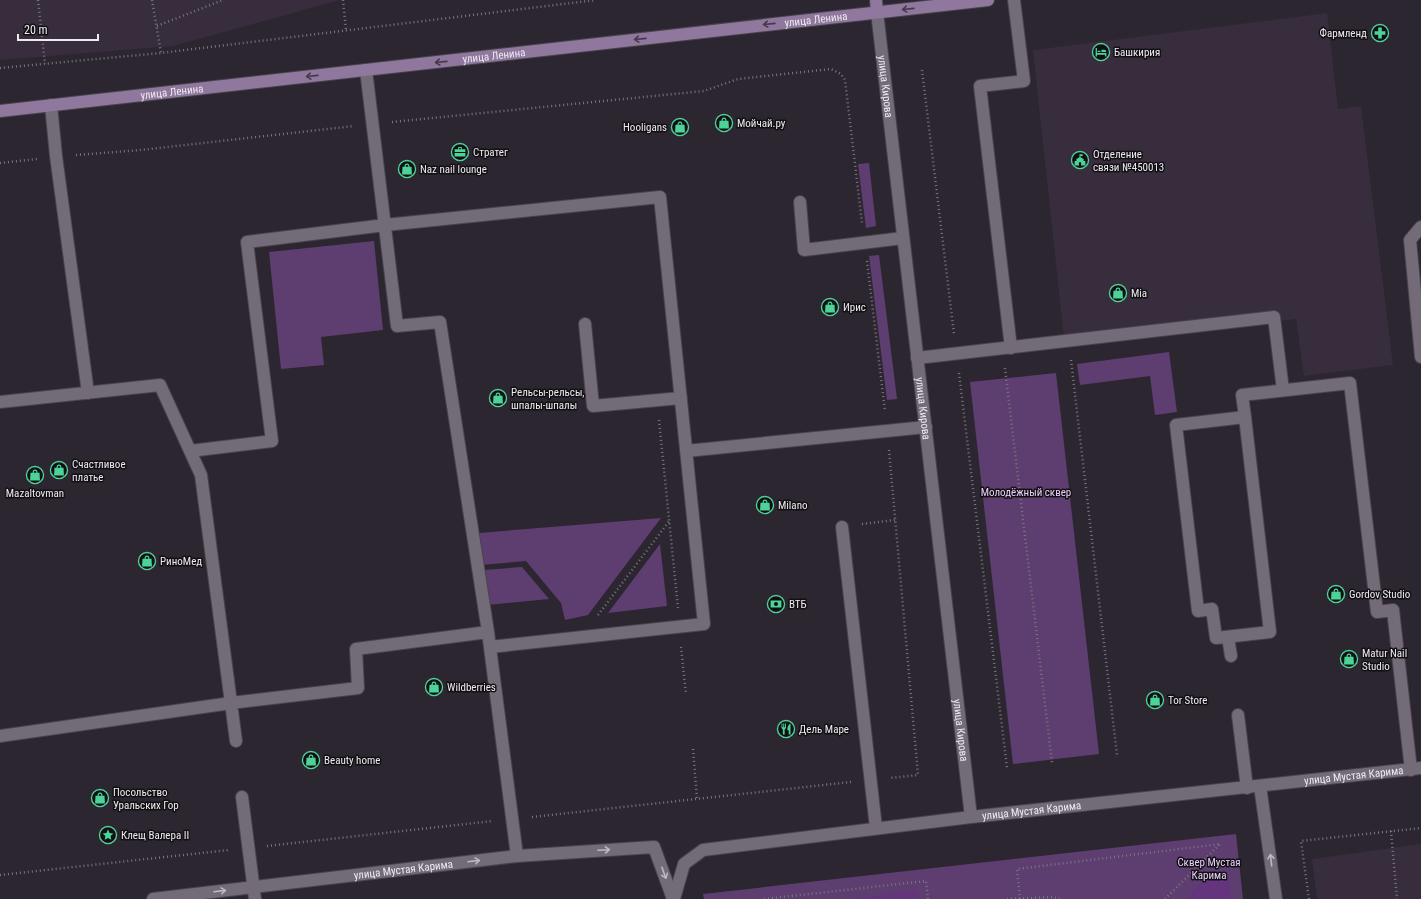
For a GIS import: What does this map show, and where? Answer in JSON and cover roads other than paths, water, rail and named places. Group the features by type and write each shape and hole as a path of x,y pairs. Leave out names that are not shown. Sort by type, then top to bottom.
{"main road":[{"name":"улица Кирова","path":"876,0 877,12"},
{"name":"улица Ленина","path":"0,111 988,0"}],"street":[{"path":"1007,348 980,86 1024,81 1014,0"},
{"name":"улица Кирова","path":"877,12 971,817"},
{"path":"366,70 397,326 440,322 488,632 517,856"},
{"path":"50,106 88,393"},
{"path":"190,451 272,441 247,242 385,225 660,197 704,624 490,647"},
{"path":"800,202 804,250 903,238"},
{"path":"1421,227 1410,240 1421,357"},
{"path":"918,358 1274,317 1283,390"},
{"path":"586,324 593,406 681,398"},
{"path":"1245,417 1176,425 1198,611 1212,610 1216,638 1270,632 1245,417 1242,395 1350,383 1377,612 1393,610 1416,769"},
{"path":"0,402 160,385 201,475 236,741"},
{"path":"686,451 926,427"},
{"path":"842,527 876,828"},
{"path":"0,736 231,703 358,688 356,649 488,632"},
{"path":"1228,637 1231,656"},
{"path":"1238,715 1247,788"},
{"name":"улица Мустая Карима","path":"674,899 684,864 703,850 971,817 1416,769"},
{"path":"1260,786 1276,899"},
{"path":"242,797 255,899"},
{"name":"улица Мустая Карима","path":"153,899 517,856 654,847 674,899"}],"place":[{"name":"Фармленд","path":"1380,33"},
{"name":"Башкирия","path":"1101,52"},
{"name":"Мойчай.ру","path":"724,123"},
{"name":"Hooligans","path":"680,127"},
{"name":"Стратег","path":"460,152"},
{"name":"Отделение связи №450013","path":"1080,160"},
{"name":"Naz nail lounge","path":"407,169"},
{"name":"Mia","path":"1118,293"},
{"name":"Ирис","path":"830,307"},
{"name":"Рельсы-рельсы, шпалы-шпалы","path":"498,398"},
{"name":"Счастливое платье","path":"59,470"},
{"name":"Mazaltovman","path":"35,475"},
{"name":"Milano","path":"765,505"},
{"name":"РиноМед","path":"147,561"},
{"name":"Gordov Studio","path":"1336,594"},
{"name":"ВТБ","path":"776,604"},
{"name":"Matur Nail Studio","path":"1349,659"},
{"name":"Wildberries","path":"434,687"},
{"name":"Tor Store","path":"1155,700"},
{"name":"Дель Маре","path":"786,729"},
{"name":"Beauty home","path":"311,760"},
{"name":"Посольство Уральских Гор","path":"100,798"},
{"name":"Клещ Валера II","path":"108,835"}],"park label":[{"name":"Молодёжный сквер","path":"1026,492"},
{"name":"Сквер Мустая Карима","path":"1209,868"}]}
